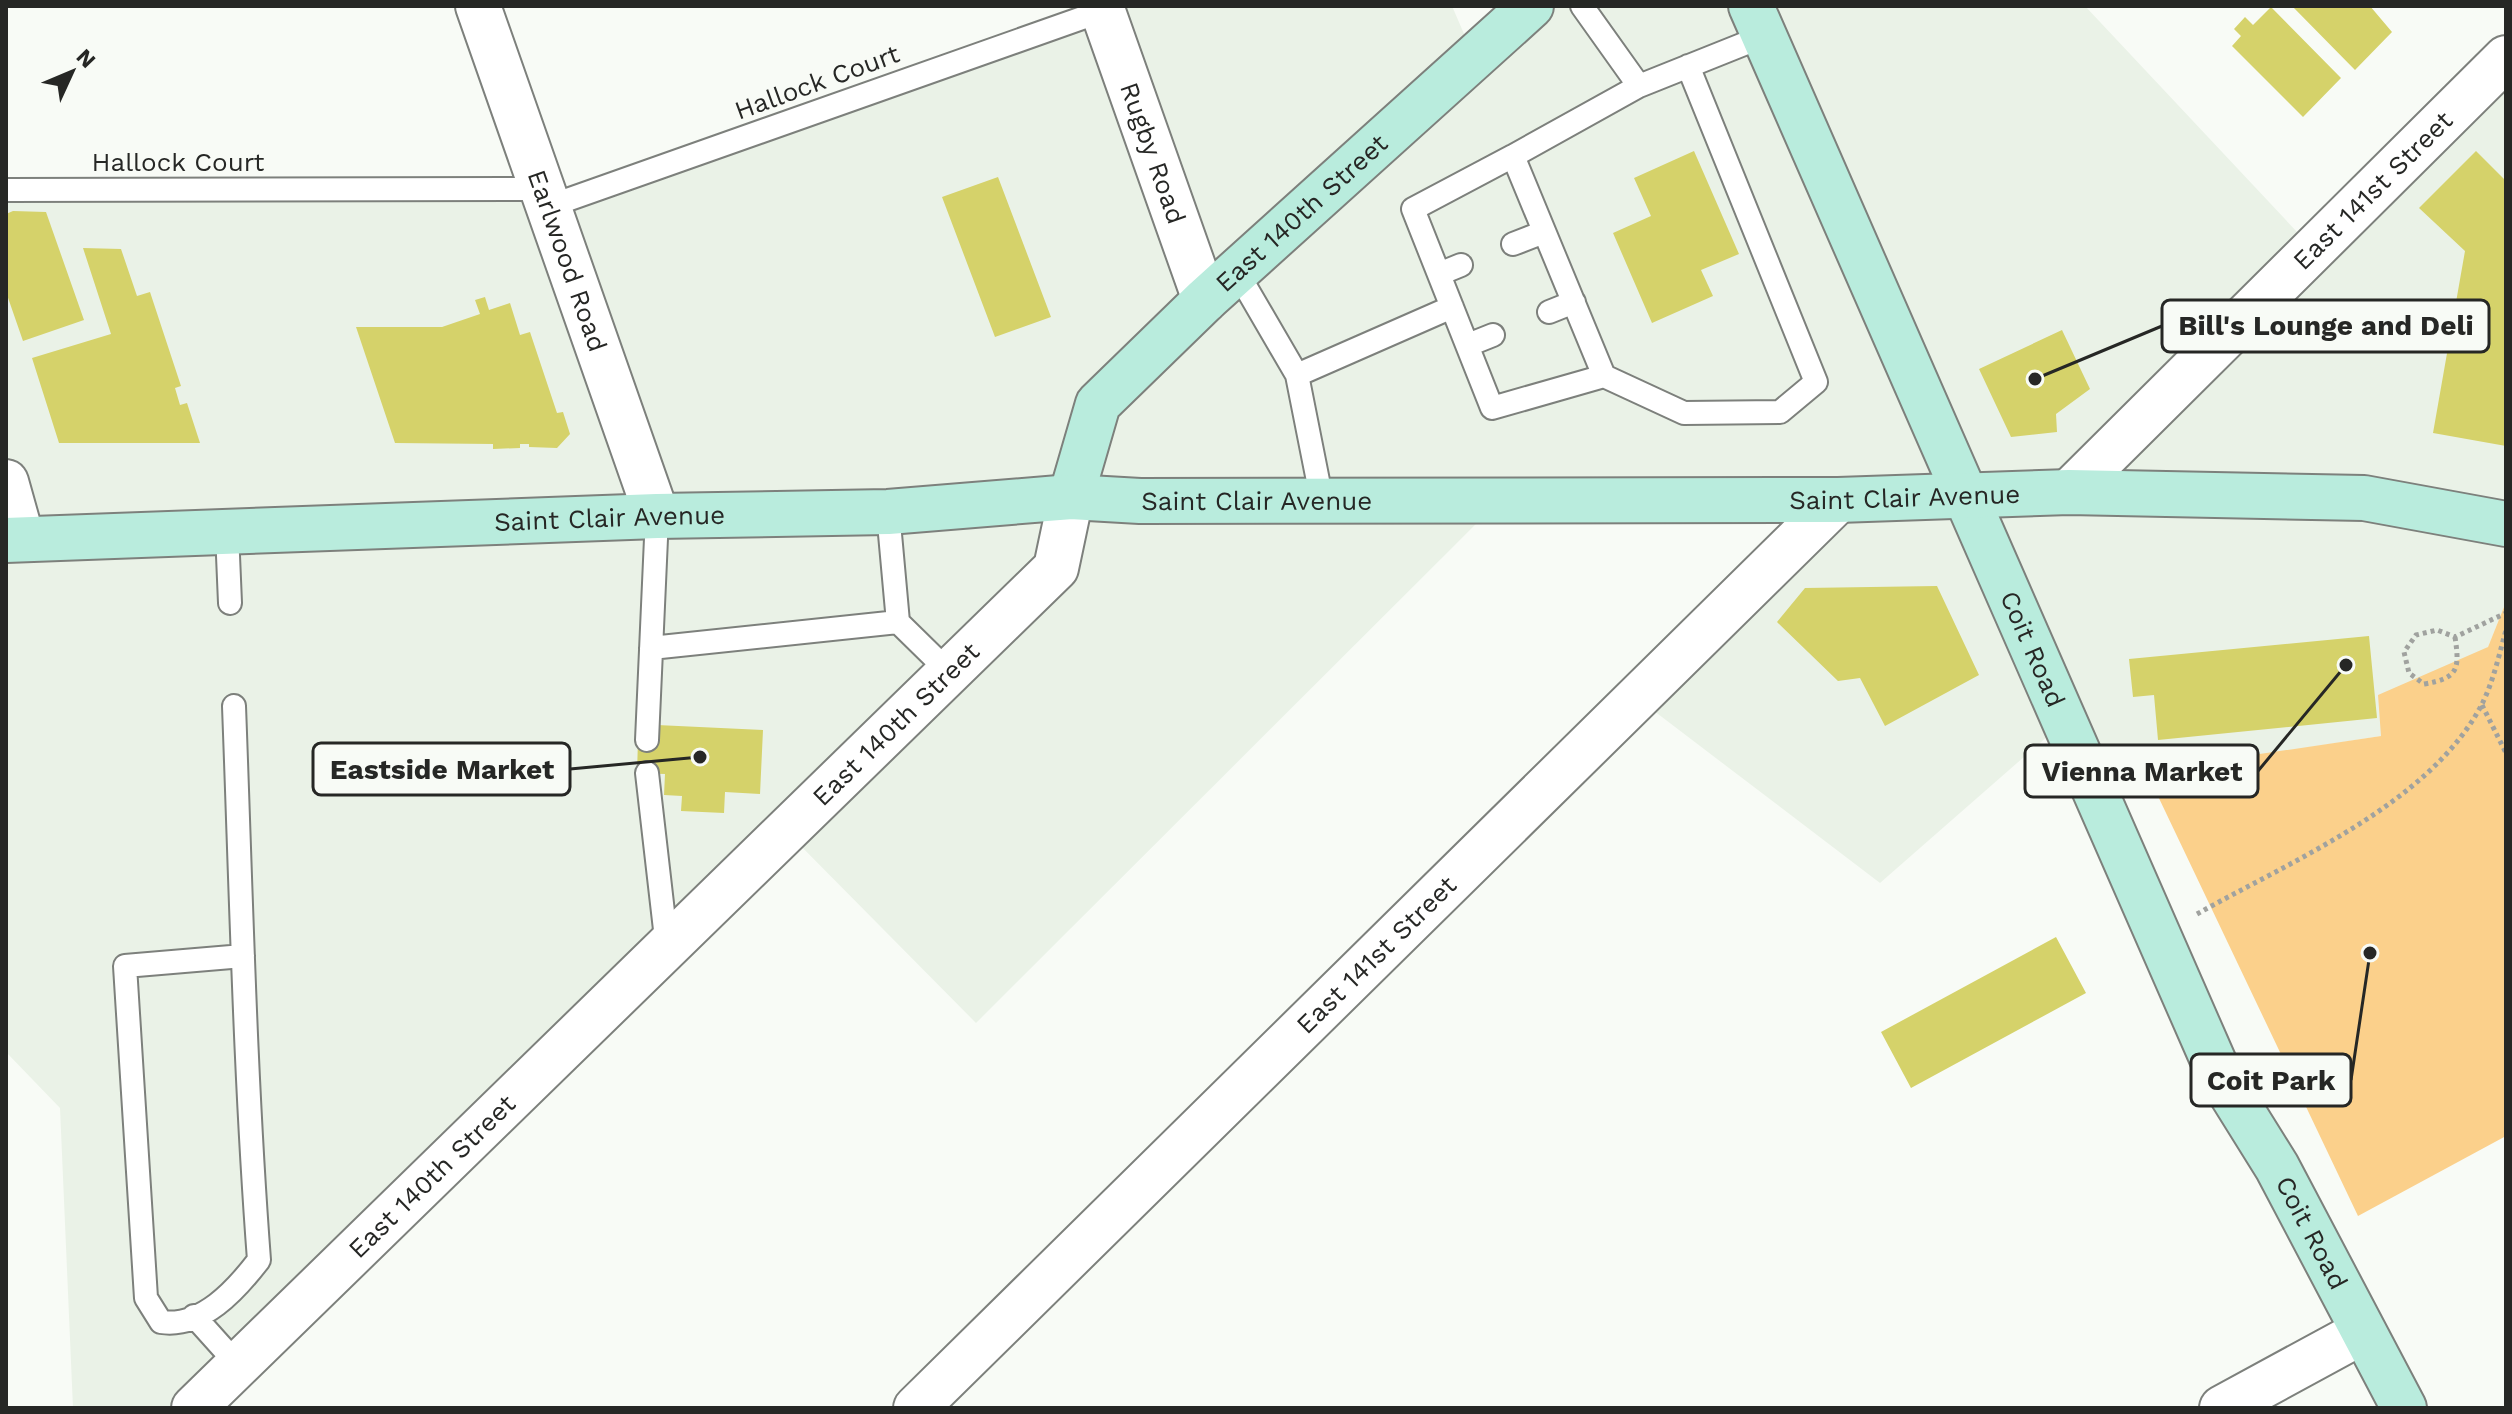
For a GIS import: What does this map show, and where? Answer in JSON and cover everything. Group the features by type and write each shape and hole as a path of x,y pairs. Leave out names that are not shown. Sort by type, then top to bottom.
{"street":[{"name":"Earlwood Road","path":"478,6 657,516"},
{"name":"East 140th Street","path":"194,1408 1056,568 1071,497 1098,404 1205,300 1531,6"},
{"name":"Rugby Road","path":"1102,8 1205,300"},
{"name":"Coit Road","path":"1758,21 2219,1074 2277,1167 2404,1408"},
{"name":"East 141st Street","path":"2069,492 2506,58"},
{"path":"6,482 14,540"},
{"name":"Saint Clair Avenue","path":"14,540 657,516 888,512 1071,497 1322,501 1838,500 1967,498 2069,492 2364,498 2506,524"},
{"name":"East 141st Street","path":"916,1408 1838,500"},
{"path":"2222,1408 2362,1332"}],"lane":[{"path":"1582,6 1639,86"},
{"name":"Hallock Court","path":"6,190 546,198 1102,8"},
{"path":"1688,66 1816,382 1780,412 1684,413 1604,376 1492,408 1413,209 1639,86 1688,66 1758,21"},
{"path":"1513,156 1604,376"},
{"path":"1513,244 1544,232"},
{"path":"1439,274 1461,265"},
{"path":"1237,272 1297,375 1322,501"},
{"path":"1549,312 1574,302"},
{"path":"1297,375 1452,307"},
{"path":"1468,345 1493,335"},
{"path":"888,512 898,622 949,672"},
{"path":"647,740 657,516"},
{"path":"227,532 230,603"},
{"path":"651,648 898,622"},
{"path":"234,706 243,956 247,1098 259,1260 230,1297 178,1325 161,1322 146,1298 125,966 243,956"},
{"path":"647,773 667,947"},
{"path":"194,1316 238,1365"}],"path":[{"path":"2455,637 2459,660 2454,673 2444,681 2424,684 2409,673 2404,652 2416,635 2437,630 2455,637 2506,613"},
{"path":"2196,915 2357,824 2431,773 2455,745 2482,704 2506,630"},
{"path":"2482,704 2506,753"}],"shaded area":[{"path":"1101,6 1452,6 1474,57 1531,6 2085,6 2313,249 2506,58 2506,602 2488,647 2381,736 2092,782 2065,721 1880,883 1637,698 1837,501 1499,501 976,1023 786,831 194,1408 73,1408 60,1108 6,1052 6,190 542,189 549,205"},
{"path":"2506,602 2506,1136 2358,1216 2146,771 2381,736 2378,695 2488,647"}],"building":[{"path":"2292,6 2370,6 2392,32 2355,70"},
{"path":"2271,7 2341,78 2303,117 2232,46 2241,36 2234,29 2245,17 2253,25"},
{"path":"1694,151 1739,254 1701,270 1713,296 1652,323 1613,233 1651,216 1634,178"},
{"path":"2476,151 2506,181 2506,446 2433,433 2465,251 2419,208"},
{"path":"998,177 1051,317 995,337 942,197"},
{"path":"13,211 46,212 84,320 23,341 6,292 6,214"},
{"path":"83,248 121,249 137,296 150,292 181,386 175,388 180,405 187,403 200,443 59,443 32,358 111,334"},
{"path":"485,297 489,310 510,303 520,335 530,332 557,413 563,412 570,434 557,448 529,447 529,444 520,444 520,448 493,449 493,444 395,443 356,327 442,327 480,314 475,300"},
{"path":"2062,330 2090,389 2056,414 2057,432 2011,437 1979,369"},
{"path":"1937,586 1979,675 1885,726 1860,678 1838,681 1777,622 1805,588"},
{"path":"2369,636 2377,718 2158,740 2154,695 2133,697 2129,659"},
{"path":"657,725 763,730 760,794 725,792 724,813 681,811 682,796 664,795 665,774 637,773 638,740"},
{"path":"2056,937 2086,993 1911,1088 1881,1032"}],"place":[{"name":"Bill's Lounge and Deli","path":"2035,379"},
{"name":"Vienna Market","path":"2346,665"},
{"name":"Eastside Market","path":"700,757"},
{"name":"Coit Park","path":"2370,953"}]}
